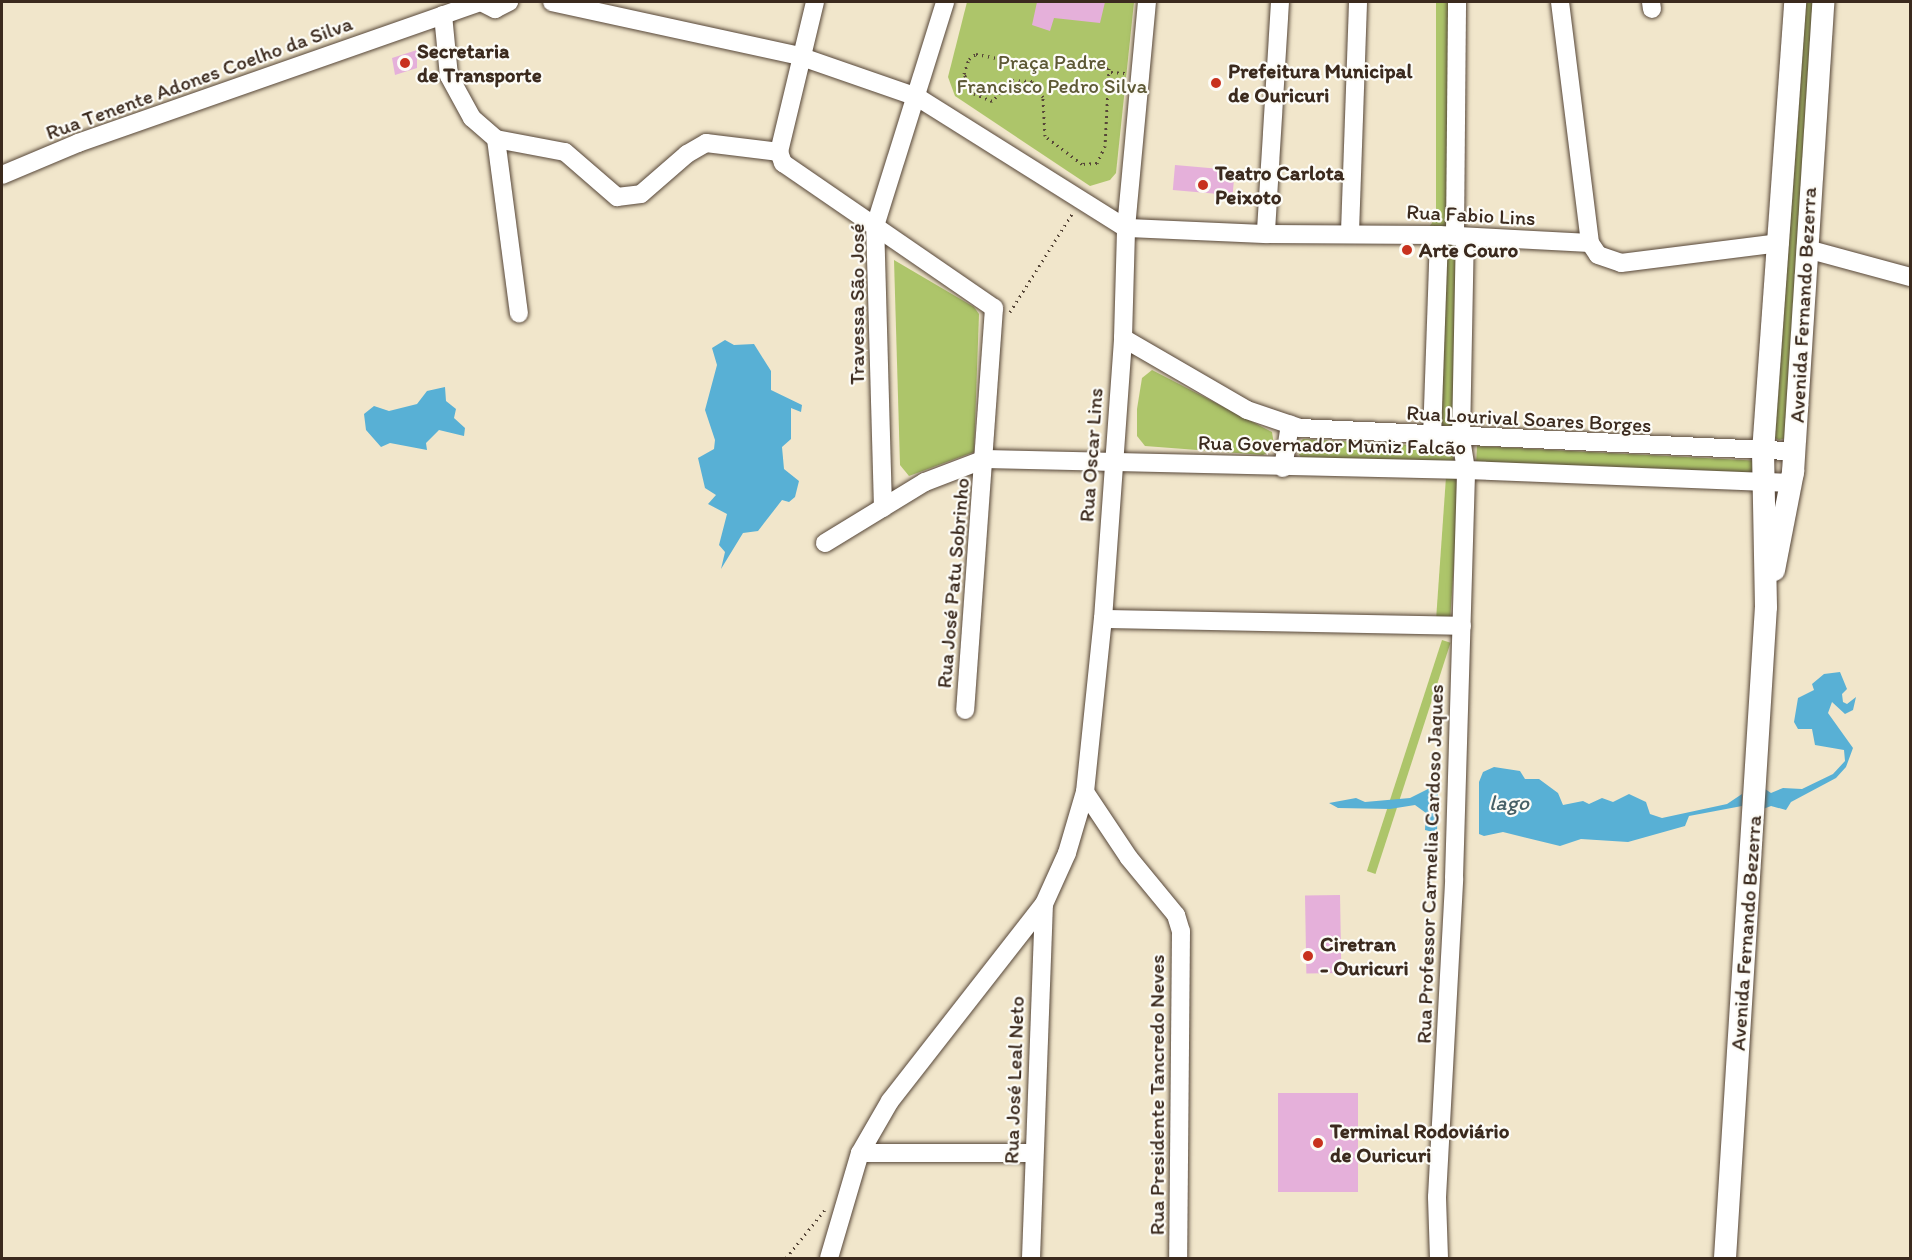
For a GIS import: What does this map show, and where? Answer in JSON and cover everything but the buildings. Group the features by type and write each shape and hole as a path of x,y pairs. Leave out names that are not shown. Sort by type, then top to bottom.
{"main road":[{"name":"Avenida Fernando Bezerra","path":"1725,1258 1766,607 1763,452 1795,2"},
{"name":"Avenida Fernando Bezerra","path":"1766,607 1792,483 1823,2"},
{"path":"1783,171 1811,172"}],"street":[{"path":"481,2 495,9 509,2"},
{"name":"Rua Tenente Adones Coelho da Silva","path":"2,175 78,143 481,2"},
{"path":"552,2 799,56 917,97 1126,228 1266,234 1280,2"},
{"path":"779,152 799,56 815,2"},
{"name":"Travessa São José","path":"883,508 875,226 945,2"},
{"name":"Rua Oscar Lins","path":"1044,904 1067,853 1085,792 1103,619 1112,462 1123,338 1126,228 1147,2"},
{"path":"1350,232 1358,2"},
{"path":"1432,437 1453,236 1457,2"},
{"path":"1560,2 1590,243 1602,258 1621,263 1779,243"},
{"path":"443,15 446,60 455,92 472,118 496,139 565,152 617,197 626,198 641,194 687,154 706,143 779,152 795,174 994,308"},
{"path":"496,139 519,313"},
{"name":"Rua Fabio Lins","path":"1266,234 1350,232 1590,243"},
{"name":"Rua Professor Carmelia Cardoso Jaques","path":"1439,1258 1437,1197 1445,1079 1446,983 1454,878 1466,470 1461,438 1453,236"},
{"path":"1807,249 1911,277"},
{"name":"Rua José Patu Sobrinho","path":"965,710 985,459 994,308"},
{"name":"Rua Governador Muniz Falcão","path":"1123,338 1263,417"},
{"name":"Rua Lourival Soares Borges","path":"1263,417 1322,431 1643,447 1763,452 1795,451"},
{"path":"1283,468 1290,425"},
{"path":"1639,478 1643,447"},
{"name":"Rua Governador Muniz Falcão","path":"825,543 925,482 985,459 1283,468 1466,470 1792,483"},
{"path":"1103,619 1462,626"},
{"name":"Rua Presidente Tancredo Neves","path":"1085,792 1129,858 1176,915 1181,931 1178,1258"},
{"path":"828,1258 860,1153 890,1101 1044,904"},
{"name":"Rua José Leal Neto","path":"1031,1258 1044,904"},
{"path":"860,1153 1034,1153"}],"path":[{"path":"976,54 1035,65 1103,66 1111,72 1104,146 1101,158 1092,166 1077,161 1045,136 1043,97 1032,81 1013,80 988,102 973,93 964,79 967,63 976,54"},
{"path":"994,308 1007,317 1081,200"},
{"path":"786,1258 828,1205"}],"green space":[{"name":"Praça Padre Francisco Pedro Silva","path":"967,2 1134,2 1116,173 1110,180 1090,186 955,96 948,77"},
{"path":"1436,2 1452,2 1450,228 1428,228 1436,218"},
{"path":"1803,2 1818,2 1786,438 1779,440 1773,437"},
{"path":"1454,243 1457,246 1455,426 1440,427 1446,244"},
{"path":"894,260 974,307 979,314 974,452 909,476 900,465"},
{"path":"1152,370 1272,432 1274,445 1263,455 1145,446 1137,436 1137,409 1142,378"},
{"path":"1303,439 1444,447 1453,453 1454,460 1451,464 1301,458 1295,447"},
{"path":"1477,446 1758,461 1757,477 1476,462"},
{"path":"1446,477 1460,478 1450,619 1436,618"},
{"path":"1442,640 1451,643 1375,874 1367,871"}],"water":[{"path":"725,340 734,345 754,344 771,371 771,390 802,405 801,412 791,408 791,439 782,447 784,469 799,481 795,497 789,502 782,500 758,531 743,533 721,569 725,552 719,545 727,514 708,504 716,495 705,488 698,458 714,449 715,440 705,410 717,365 712,348"},
{"path":"445,387 446,401 456,409 454,418 465,428 464,436 439,430 426,443 427,450 390,443 381,447 366,430 364,414 374,406 389,411 417,404 427,391"},
{"path":"1840,672 1847,689 1842,694 1843,702 1847,704 1856,697 1853,710 1845,714 1832,702 1828,713 1853,748 1846,767 1836,778 1791,802 1786,810 1771,806 1763,809 1765,789 1771,793 1783,788 1802,789 1833,774 1845,761 1844,750 1815,745 1812,729 1798,729 1794,722 1798,698 1814,690 1812,684 1824,674"},
{"name":"lago","path":"1494,767 1520,771 1525,779 1539,779 1558,793 1563,805 1583,801 1589,804 1602,798 1613,802 1629,794 1646,802 1650,814 1662,818 1727,804 1742,794 1742,806 1689,816 1685,826 1628,842 1581,839 1560,846 1503,832 1484,836 1479,834 1479,782 1483,772"},
{"path":"1432,787 1438,792 1437,833 1425,830 1426,813 1415,805 1390,809 1338,808 1329,803 1356,798 1365,802 1410,798"}],"place":[{"name":"Secretaria de Transporte","path":"405,63"},
{"name":"Prefeitura Municipal de Ouricuri","path":"1216,83"},
{"name":"Teatro Carlota Peixoto","path":"1203,185"},
{"name":"Arte Couro","path":"1407,250"},
{"name":"Ciretran - Ouricuri","path":"1308,956"},
{"name":"Terminal Rodoviário de Ouricuri","path":"1318,1143"}]}
